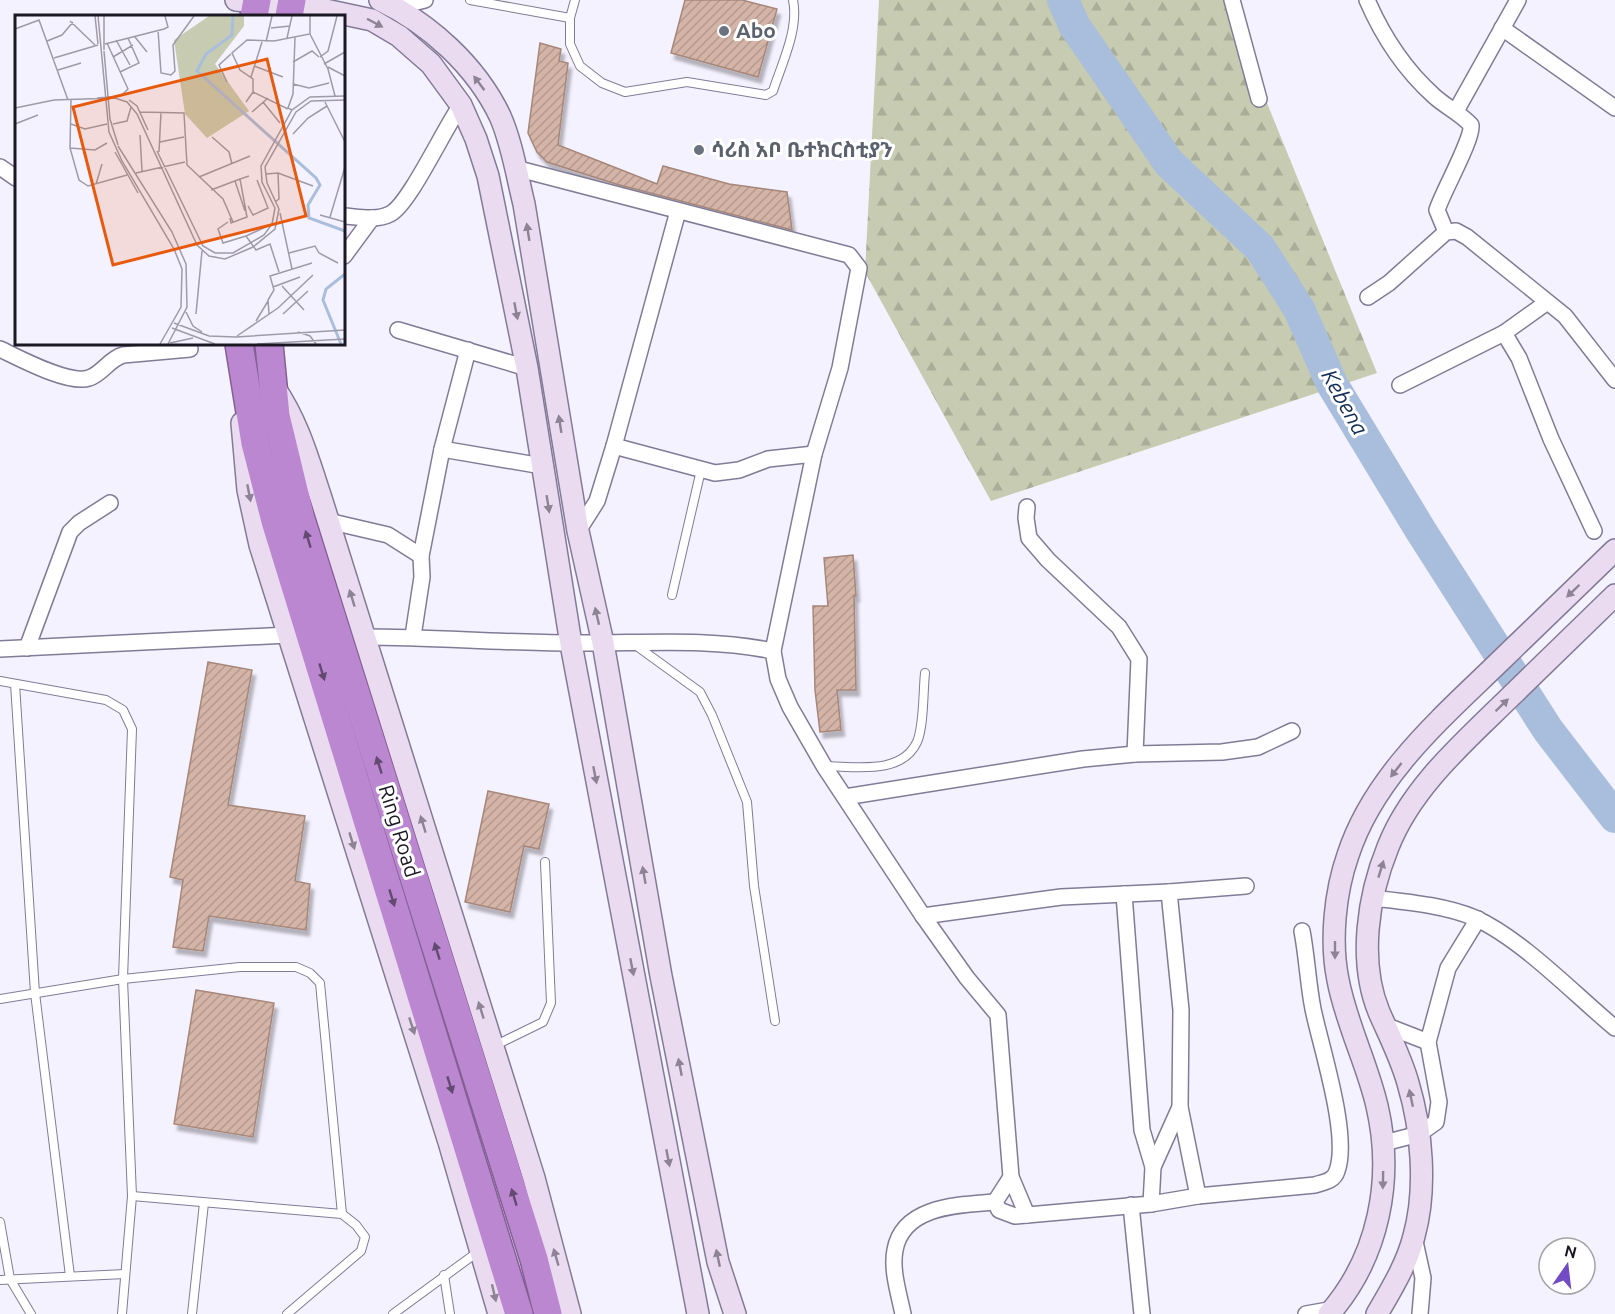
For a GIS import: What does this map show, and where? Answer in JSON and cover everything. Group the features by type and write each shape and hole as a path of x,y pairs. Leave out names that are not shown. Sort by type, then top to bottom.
{"highway":[{"name":"Ring Road","path":"239,345 255,442 275,521 519,1314"},
{"name":"Ring Road","path":"269,345 278,426 301,519 534,1259 548,1314"}],"main road":[{"path":"388,4 427,28 448,47 485,91 500,117 515,168 524,204 578,531 603,643 661,976 718,1262 735,1314"},
{"path":"251,5 349,13 372,20 399,36 431,64 462,105 488,176 527,368 571,644 698,1314"},
{"path":"274,387 299,431 328,521 534,1178 570,1314"},
{"path":"246,393 242,443 248,490 261,545 449,1142 499,1314"},
{"path":"1331,1311 1354,1280 1378,1223 1384,1188 1384,1143 1377,1104 1338,981 1335,955 1336,924 1348,855 1371,805 1395,770 1434,725 1615,550"},
{"path":"1377,1314 1397,1280 1414,1237 1419,1190 1419,1134 1408,1084 1387,1026 1379,1011 1371,976 1368,933 1372,898 1388,846 1403,817 1425,786 1460,746 1615,595"}],"street":[{"path":"388,4 425,0"},
{"path":"1232,0 1259,99"},
{"path":"1367,0 1382,34 1395,53 1435,98 1456,111 1471,125 1470,139 1437,210 1446,232"},
{"path":"1456,111 1518,0"},
{"path":"1502,28 1615,108"},
{"path":"345,216 372,218 392,214 401,205 435,149 446,126 462,105"},
{"path":"0,167 15,177"},
{"path":"515,168 849,255 859,268 840,368 814,454 773,651 778,679 789,707 824,766 923,916 967,978 998,1015 1011,1177 1027,1215"},
{"path":"578,531 597,501 678,211"},
{"path":"345,255 372,218"},
{"path":"1368,297 1389,283 1446,232 1456,231 1467,237 1564,316 1615,380"},
{"path":"1400,385 1504,333 1546,303"},
{"path":"398,330 527,368"},
{"path":"1504,333 1519,358 1551,439 1594,531"},
{"path":"0,350 51,371 82,379 89,378 115,357 190,349"},
{"path":"413,636 422,577 421,556 442,449 468,350"},
{"path":"614,446 715,473 739,470 768,459 814,454"},
{"path":"442,449 542,466"},
{"path":"27,648 70,532 79,523 110,503"},
{"path":"1027,507 1029,538 1048,560 1119,627 1139,659 1135,754"},
{"path":"328,521 388,535 421,556"},
{"path":"0,649 288,635"},
{"path":"364,637 413,636 571,644 739,644 773,651"},
{"path":"844,796 950,782 1022,767 1135,754 1222,752 1257,747 1292,731"},
{"path":"923,916 1050,898 1246,886"},
{"path":"1169,892 1181,1011 1180,1107 1198,1196"},
{"path":"1124,894 1142,1130 1153,1167 1151,1204"},
{"path":"1372,898 1433,907 1478,919 1548,970 1615,1028"},
{"path":"1384,1143 1419,1134 1436,1122 1439,1113 1428,1042 1448,968 1478,919"},
{"path":"995,1202 999,1210 1027,1215 1151,1204 1198,1196 1315,1185 1330,1181 1336,1175 1340,1150 1330,1075 1313,1007 1302,932"},
{"path":"1387,1026 1428,1042"},
{"path":"1153,1167 1180,1107"},
{"path":"995,1202 1011,1177"},
{"path":"903,1314 894,1263 895,1249 910,1224 923,1214 942,1208 995,1202"},
{"path":"1131,1205 1142,1314"},
{"path":"1414,1237 1423,1278 1420,1314"},
{"path":"1306,1314 1331,1311"}],"lane":[{"path":"470,0 570,18"},
{"path":"575,0 570,18 570,44 580,66 602,83 625,92 687,82 766,95 773,91 791,33 795,9 793,0"},
{"path":"672,595 701,470"},
{"path":"633,643 700,692 747,802 754,886 775,1021"},
{"path":"824,766 874,767 895,763 909,752 917,741 925,673"},
{"path":"0,681 106,700 123,710 132,729 123,979 132,1196 122,1314"},
{"path":"15,684 35,993 70,1276"},
{"path":"492,1047 543,1022 550,1003 545,862"},
{"path":"0,999 123,979 240,967 296,967 310,973 320,983 342,1214"},
{"path":"132,1196 342,1214 356,1225 365,1237 362,1251 287,1314"},
{"path":"192,1314 204,1203"},
{"path":"0,1222 10,1279 31,1314"},
{"path":"393,1314 480,1250"},
{"path":"0,1280 125,1274"},
{"path":"444,1275 450,1314"}],"green space":[{"path":"879,0 1225,0 1377,373 991,501 865,272"}],"building":[{"path":"685,0 742,0 777,9 758,77 671,53"},
{"path":"540,43 561,49 559,61 568,63 558,145 657,184 663,166 729,184 787,192 792,230 616,184 547,162 537,152 528,133"},
{"path":"853,555 856,596 854,596 856,690 837,690 841,730 820,732 815,690 813,606 828,606 824,558"},
{"path":"208,662 252,670 228,805 305,816 295,881 310,884 306,930 209,916 203,951 173,947 183,880 170,877"},
{"path":"488,791 549,804 539,849 524,846 510,912 465,902"},
{"path":"196,990 274,1003 253,1137 174,1124"}],"waterway":[{"name":"Kebena","path":"1063,0 1074,25 1169,163 1260,248 1299,309 1332,384 1421,531 1548,730 1615,817"}],"place":[{"name":"Abo","path":"724,31"},
{"name":"ሳሪስ አቦ ቤተክርስቲያን","path":"699,150"}]}
